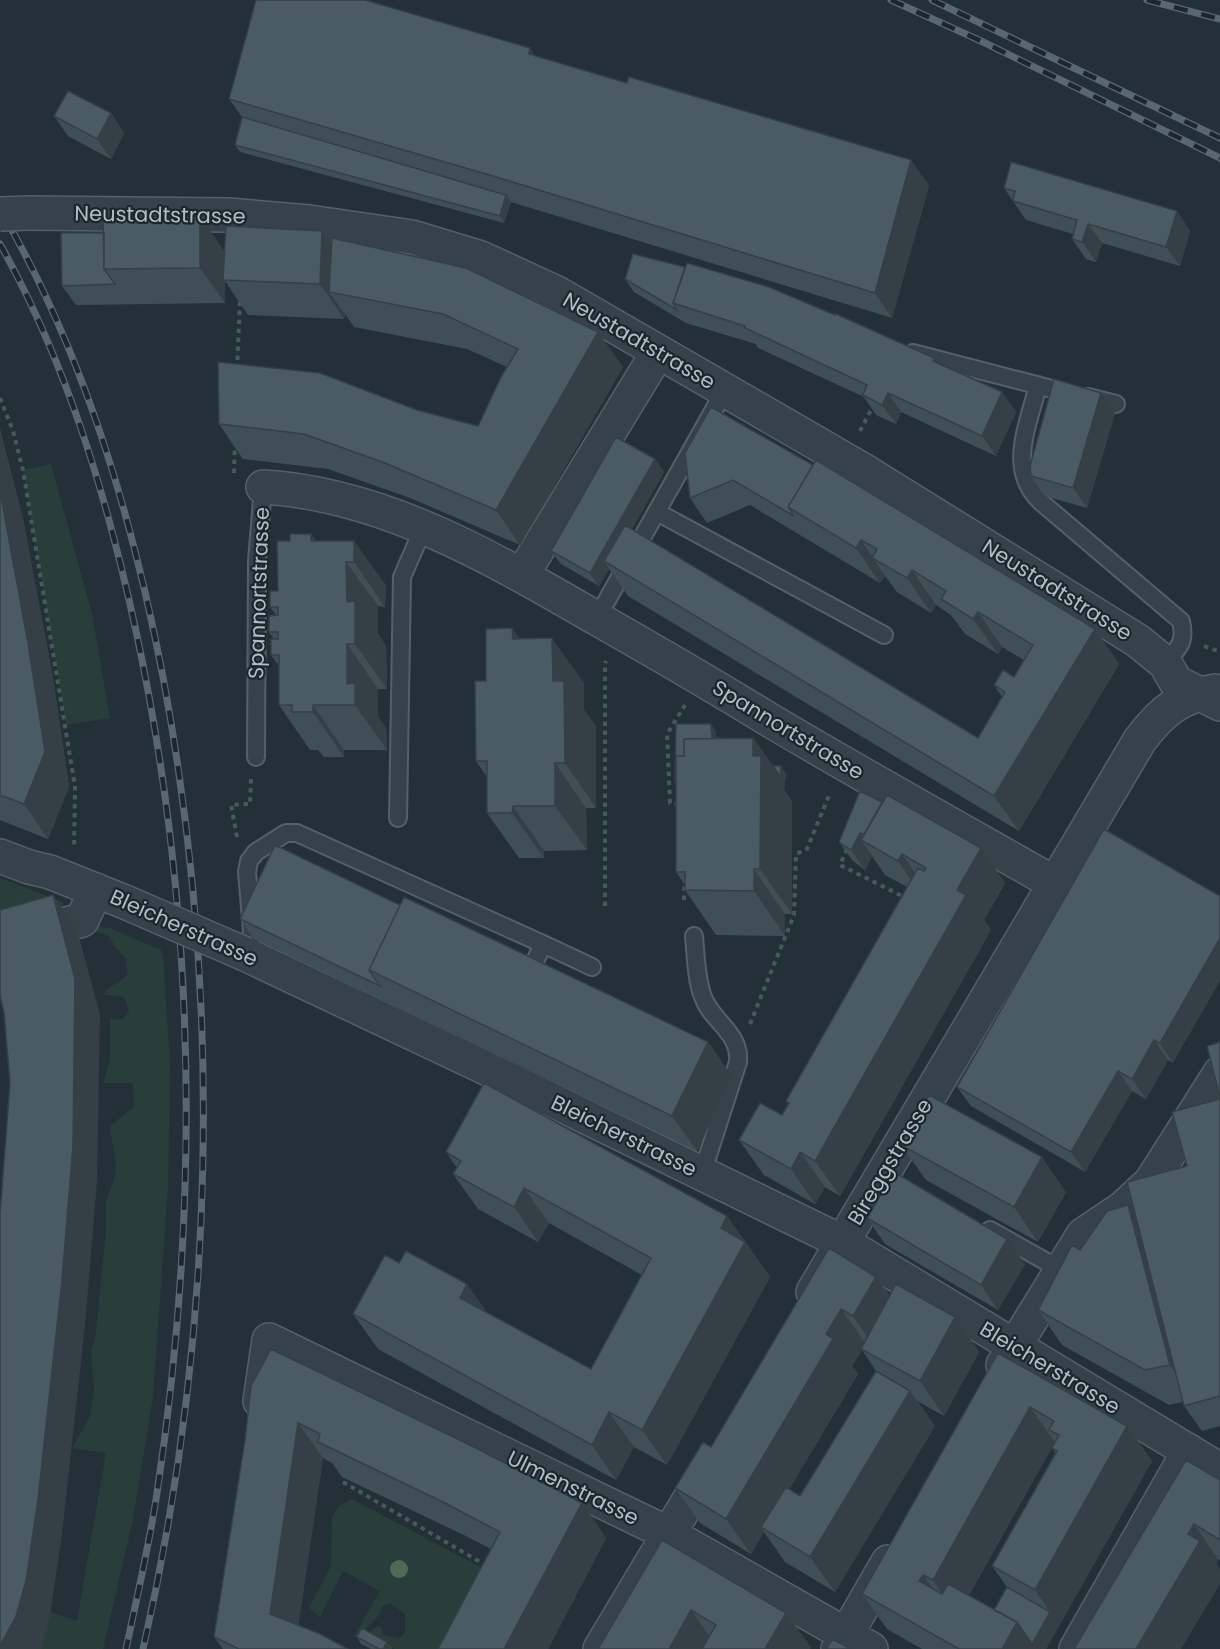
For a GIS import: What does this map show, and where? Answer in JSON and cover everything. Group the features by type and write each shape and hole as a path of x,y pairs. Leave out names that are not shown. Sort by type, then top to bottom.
{"street":[{"name":"Neustadtstrasse","path":"15,213 228,215 309,222 412,237 481,258 557,293 873,476 1138,640 1165,663 1176,682 1213,696"},
{"path":"522,575 658,352"},
{"name":"Spannortstrasse","path":"263,487 296,489 371,507 463,545 522,575 701,678 842,763 1054,883"},
{"name":"Bireggstrasse","path":"800,1312 842,1242 890,1172 1054,883 1140,740 1161,715 1181,701 1213,696"},
{"name":"Bleicherstrasse","path":"0,856 99,891 487,1060 702,1174 842,1242 1220,1470"},
{"path":"0,942 82,920 99,891"},
{"path":"990,1387 1083,1235 1123,1208 1151,1182 1220,1073"},
{"name":"Ulmenstrasse","path":"256,1428 269,1340 669,1534 852,1644"},
{"path":"600,1649 723,1443"},
{"path":"1076,1649 1189,1452"},
{"path":"852,1644 900,1542"}],"lane":[{"path":"901,350 1116,404"},
{"path":"1038,386 1022,449 1021,468 1024,480 1030,493 1181,621 1183,637 1181,645 1165,663"},
{"path":"609,625 657,512 725,390"},
{"name":"Spannortstrasse","path":"256,757 257,561 263,487"},
{"path":"657,512 884,635"},
{"path":"398,818 402,577 423,529"},
{"path":"245,954 252,931 247,872 249,861 256,852 286,833 297,833 592,967"},
{"path":"694,936 698,976 704,1000 733,1037 739,1052 738,1062 702,1174"},
{"path":"527,979 543,944"},
{"path":"978,1223 1061,1270"}],"path":[{"path":"237,371 241,290"},
{"path":"0,398 13,431 24,470 75,787 99,891"},
{"path":"857,437 875,402"},
{"path":"235,440 233,486 263,487"},
{"path":"605,906 605,664 609,625"},
{"path":"686,805 670,803 667,734 701,678"},
{"path":"249,861 239,847 231,805 250,804 252,768 256,757"},
{"path":"739,1052 794,915 796,854 807,849 842,763"},
{"path":"849,844 840,865 907,899"},
{"path":"684,900 685,876"},
{"path":"343,1482 495,1571"}],"green space":[{"path":"51,464 92,614 110,718 66,725 23,470"},
{"path":"0,878 63,902 64,909 0,931"},
{"path":"86,926 110,928 161,950 163,957 170,1064 168,1187 153,1396 133,1519 103,1649 34,1649 51,1612 77,1621 106,1453 72,1448 90,1417 94,1391 91,1350 95,1341 106,1231 106,1201 114,1180 116,1166 110,1126 134,1107 133,1083 103,1083 110,1060 110,1018 117,1020 124,1018 129,1010 125,998 104,995 106,990 128,975 125,957 108,935 87,930"},
{"path":"352,1499 493,1574 447,1649 394,1649 367,1635 374,1628 381,1626 383,1635 400,1638 405,1632 405,1614 390,1603 382,1606 375,1620 357,1638 354,1636 380,1591 343,1571 320,1617 309,1608 331,1566 332,1517 339,1506"}],"building":[{"path":"256,0 365,0 530,48 529,54 627,83 629,77 911,160 875,293 493,176 229,99"},
{"path":"68,91 111,113 97,139 54,116"},
{"path":"242,117 506,195 500,216 235,145"},
{"path":"1011,162 1177,211 1166,247 1088,224 1082,242 1072,239 1077,220 1013,201 1015,191 1004,188"},
{"path":"200,216 200,268 104,269 103,217"},
{"path":"226,226 322,231 320,284 223,280"},
{"path":"61,233 104,233 104,269 115,284 62,286"},
{"path":"332,238 466,268 598,332 496,510 385,463 304,434 219,424 218,362 320,373 417,410 478,426 501,377 518,349 443,314 329,292"},
{"path":"633,254 685,267 673,303 677,310 625,279"},
{"path":"687,263 769,287 836,314 934,358 933,361 1002,392 982,436 888,393 882,405 863,395 867,385 745,328 745,326 673,303"},
{"path":"1054,379 1101,393 1073,488 1031,476 1030,466"},
{"path":"711,407 813,465 788,507 794,516 733,480 690,498 685,453"},
{"path":"616,437 655,459 590,573 551,551"},
{"path":"816,460 1095,629 994,796 604,561 625,525 978,738 1005,692 994,685 1003,670 1014,677 1033,645 978,612 973,619 941,599 946,591 912,570 907,578 872,558 877,549 861,540 856,548 788,507"},
{"path":"0,491 45,752 24,804 0,795"},
{"path":"290,534 311,534 311,541 354,541 354,562 346,562 347,602 355,601 355,644 347,644 347,684 355,683 355,705 313,705 313,712 292,712 292,705 279,705 279,655 271,655 271,639 278,639 278,632 269,632 269,616 278,615 278,607 270,607 270,591 278,591 277,541 290,541"},
{"path":"512,628 513,639 552,638 553,681 564,681 565,763 555,763 555,806 513,806 512,813 487,813 487,761 476,761 475,681 486,681 486,629"},
{"path":"676,724 711,724 712,738 722,738 684,739 684,756 676,756 675,781"},
{"path":"753,738 753,756 761,756 760,869 754,869 754,891 685,890 685,872 676,872 676,756 684,756 684,739"},
{"path":"773,766 781,766 780,776"},
{"path":"860,791 882,802 864,834 860,833 851,850 839,842"},
{"path":"887,795 981,848 957,890 966,895 815,1161 800,1152 791,1169 739,1140 760,1103 782,1115 789,1103 786,1101 918,868 924,871 926,868 902,854 898,861 861,840"},
{"path":"1104,829 1220,896 1220,938 1160,1043 1154,1040 1132,1079 1118,1071 1071,1152 957,1087"},
{"path":"275,845 400,905 369,970 380,986 240,919"},
{"path":"53,895 75,979 73,1146 62,1280 38,1499 26,1581 16,1616 0,1646 0,1214 10,1083 4,1013 0,995 0,910"},
{"path":"404,897 708,1042 672,1116 369,970"},
{"path":"1220,1042 1220,1097 1207,1046"},
{"path":"484,1083 727,1216 721,1228 745,1242 642,1430 609,1412 592,1445 353,1314 385,1255 399,1263 406,1251 467,1284 460,1298 591,1369 651,1258 524,1188 514,1207 453,1174 461,1161 446,1152"},
{"path":"929,1095 1042,1157 1014,1207 901,1145"},
{"path":"1220,1099 1220,1396 1184,1406 1127,1182 1187,1166 1172,1112"},
{"path":"894,1172 1007,1239 981,1285 867,1218"},
{"path":"1128,1205 1170,1365 1145,1370 1038,1310 1072,1245 1080,1250 1107,1211"},
{"path":"829,1248 876,1277 853,1316 841,1309 826,1334 833,1339 726,1519 675,1488 703,1442 711,1447"},
{"path":"896,1284 955,1317 920,1381 861,1349"},
{"path":"271,1349 472,1446 582,1503 504,1649 438,1649 500,1532 318,1442 320,1434 298,1423 270,1614 320,1634 348,1649 239,1649 214,1637 245,1440 251,1386"},
{"path":"998,1353 1127,1426 1035,1590 992,1566 1057,1451 1052,1448 1059,1435 1049,1430 1054,1421 1030,1407 933,1580 923,1575 919,1581 942,1594 948,1584 1017,1622 1002,1649 959,1649 862,1594"},
{"path":"876,1371 910,1391 810,1557 761,1527 786,1487 800,1496"},
{"path":"1186,1460 1220,1480 1220,1540 1194,1524 1188,1534 1200,1541 1136,1649 1074,1649"},
{"path":"662,1540 786,1613 765,1649 702,1649 716,1625 691,1610 669,1649 598,1649"},
{"path":"1007,1587 1050,1612 1032,1644 1017,1622 994,1610"},
{"path":"362,1628 387,1642 383,1649 357,1637"},
{"path":"833,1639 850,1649 826,1649"}],"railway":[{"path":"891,0 981,41 1220,158"},
{"path":"932,0 1220,138"},
{"path":"1147,0 1220,19"},
{"path":"0,209 57,320 101,436 120,496 151,616 163,677 182,798 195,919 202,1042 203,1164 197,1286 185,1408 167,1529 143,1649"},
{"path":"0,244 24,290 65,384 98,481 125,581 156,738 171,845 181,953 186,1061 185,1169 180,1278 171,1385 157,1493 126,1649"}]}
